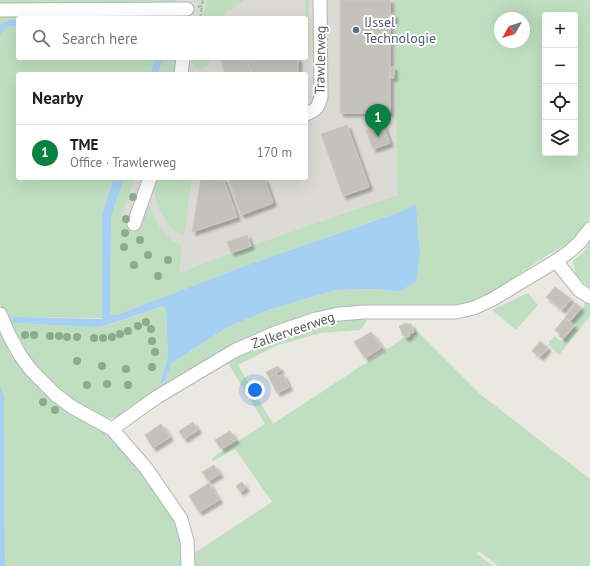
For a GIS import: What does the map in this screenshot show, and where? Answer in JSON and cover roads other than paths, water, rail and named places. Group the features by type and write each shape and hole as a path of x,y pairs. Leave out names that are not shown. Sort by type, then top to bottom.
{"street":[{"name":"Trawlerweg","path":"308,113 318,106 320,97 320,0"},
{"path":"0,10 187,9"},
{"path":"181,72 183,60"},
{"path":"134,224 149,180"},
{"name":"Zalkerveerweg","path":"112,429 157,397 234,351 275,333 316,319 339,314 364,312 456,312 474,308 493,299 556,261 579,243 590,229"},
{"path":"556,261 579,290 590,297"},
{"path":"0,314 20,355 31,370 56,395 72,408 112,429 146,468 181,519 187,541 188,566"}],"water":[{"path":"8,20 16,20 16,26 7,28 3,31 0,37 0,25"},
{"path":"155,60 162,60 159,72 151,72"},
{"path":"113,180 123,180 111,217 110,312 112,315 117,315 239,268 397,213 416,204 420,253 416,282 398,292 377,289 336,290 268,310 226,328 172,363 166,378 162,383 160,382 168,356 166,308 163,306 107,325 96,327 13,323 11,318 102,318 102,214"},
{"path":"0,385 4,396 5,566 0,566"}],"place":[{"name":"IJssel Technologie","path":"356,30"},
{"name":"TME","path":"378,137"}]}
